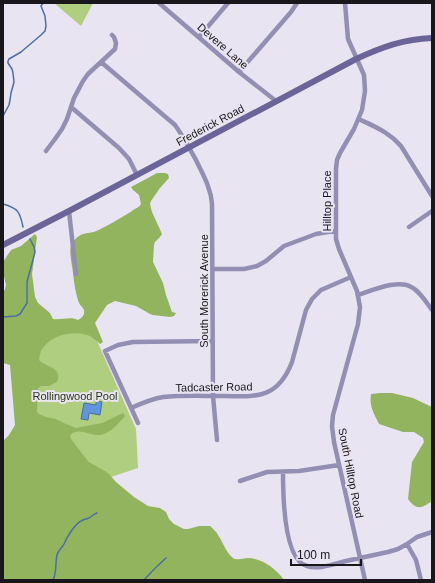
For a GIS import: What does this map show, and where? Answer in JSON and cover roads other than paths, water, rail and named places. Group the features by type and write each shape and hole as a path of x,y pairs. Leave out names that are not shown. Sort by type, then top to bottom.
{"main road":[{"name":"Frederick Road","path":"3,245 374,50 413,39 432,38"}],"street":[{"name":"Devere Lane","path":"160,3 239,72 276,101"},
{"path":"199,37 228,3"},
{"path":"239,72 297,3"},
{"name":"Hilltop Place","path":"345,3 348,39 356,59 362,69 365,83 364,99 359,119 342,148 337,160 336,169 336,239 351,277"},
{"path":"46,151 62,129 72,107 74,98 83,81 88,74 115,49 116,43 112,35"},
{"name":"South Morerick Avenue","path":"101,62 175,125 181,133 208,184 212,196 213,396 217,440"},
{"path":"72,107 119,148 129,160 137,175"},
{"path":"359,119 396,140 432,196"},
{"path":"69,211 76,274"},
{"path":"408,227 432,211"},
{"path":"212,269 244,269 257,266 266,261 284,246 316,234 336,231"},
{"name":"South Hilltop Road","path":"351,277 358,295 360,307 358,324 333,415 333,432 365,580"},
{"name":"Tadcaster Road","path":"131,408 144,402 163,397 255,396 275,387 281,382 289,370 306,310 312,299 321,290 351,277"},
{"path":"358,295 394,284 409,285 417,291 432,310"},
{"path":"138,423 105,351 118,345 133,342 213,340"},
{"path":"240,481 260,474 310,470 339,465"},
{"path":"283,472 283,499 292,551 295,557 304,566 317,568 388,552 398,549 417,536 432,532"},
{"path":"407,544 416,560 421,580"}],"water":[{"path":"96,401 102,402 100,415 89,413 88,420 81,419 84,403 96,405"}],"waterway":[{"path":"3,116 9,105 14,82 12,69 8,61 45,31 45,16 41,6 43,3"},
{"path":"3,204 18,211 23,227"},
{"path":"3,317 16,316 20,314 27,303 27,282 35,252 30,239"},
{"path":"53,580 56,558 69,534 80,522 97,513"},
{"path":"144,580 166,558"}],"park label":[{"name":"Rollingwood Pool","path":"75,396"}]}
